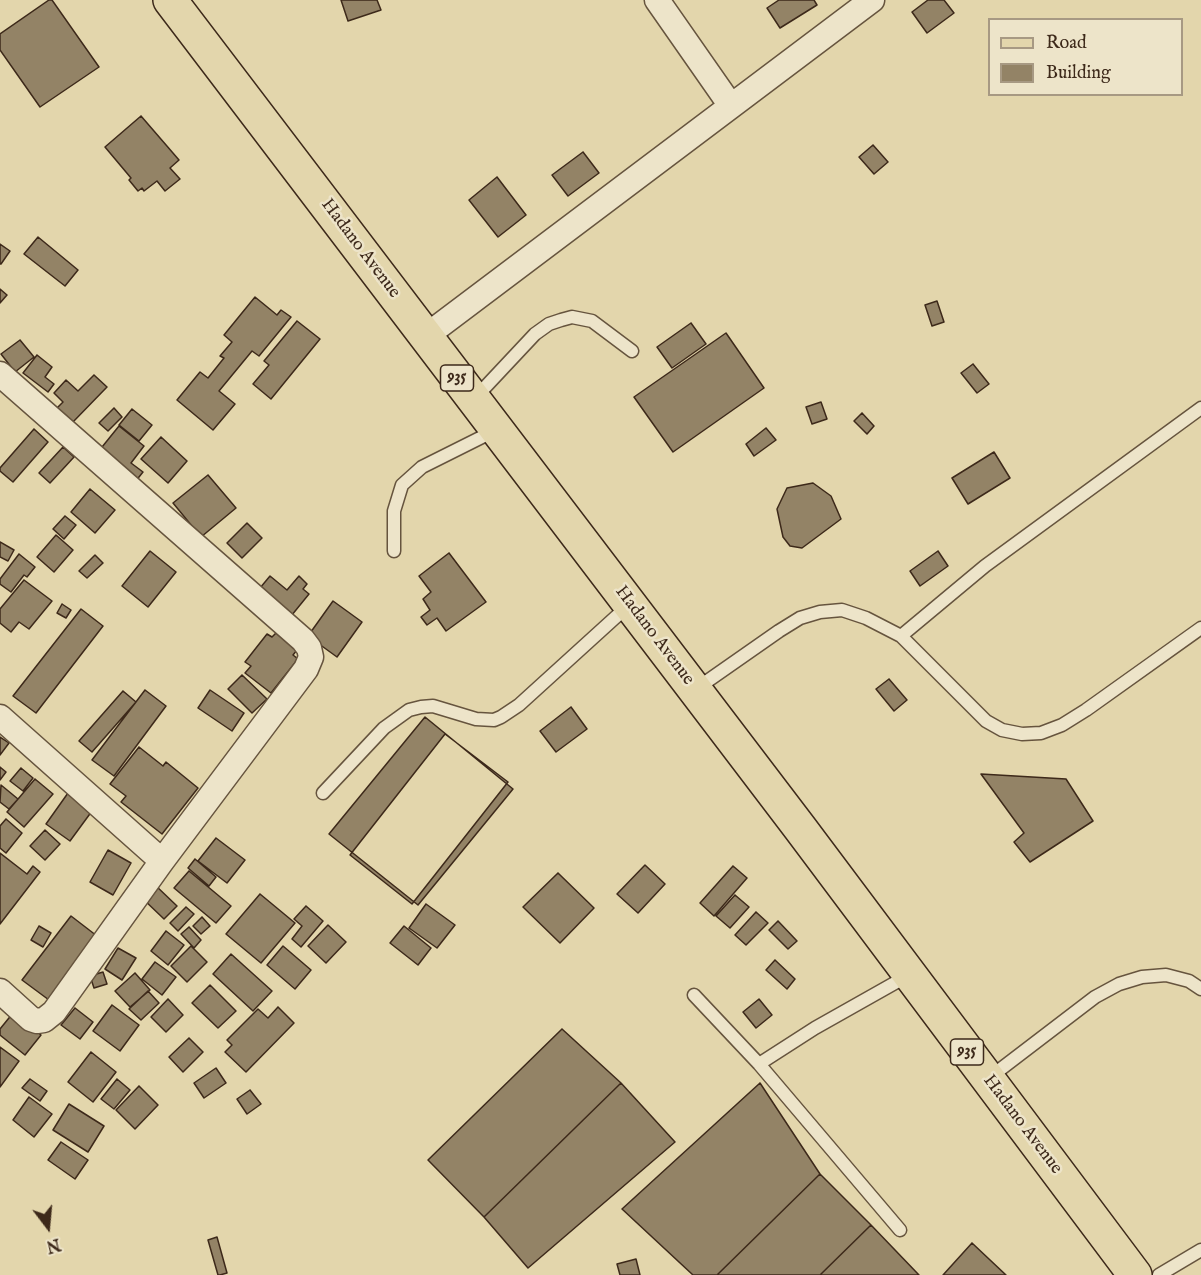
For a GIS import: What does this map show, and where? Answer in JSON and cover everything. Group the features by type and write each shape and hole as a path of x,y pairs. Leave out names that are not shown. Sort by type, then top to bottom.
{"main road":[{"name":"Hadano Avenue","path":"170,0 745,755 1135,1275"}],"street":[{"path":"657,0 731,106"},
{"path":"426,336 873,0"},
{"path":"0,374 294,632 309,648 311,657 306,669 48,1017 37,1021 31,1019 0,991"},
{"path":"0,717 162,861"}],"lane":[{"path":"474,399 535,334 549,324 561,320 572,317 592,321 632,351"},
{"path":"901,636 985,566 1201,408"},
{"path":"394,551 394,511 402,485 422,467 497,430"},
{"path":"323,793 384,728 409,711 433,706 476,719 494,720 501,717 519,705 630,604"},
{"path":"695,690 800,618 820,612 842,610 866,618 901,636 986,721 1002,730 1022,734 1041,733 1062,725 1086,710 1201,628"},
{"path":"759,1064 815,1028 910,975"},
{"path":"988,1079 1095,997 1119,984 1142,977 1166,975 1190,981 1201,989"},
{"path":"694,995 759,1064 900,1230"},
{"path":"1160,1275 1201,1250"}],"building":[{"path":"52,0 99,67 40,107 0,50 0,34"},
{"path":"341,0 377,0 381,10 348,21"},
{"path":"779,0 814,0 817,5 780,28 767,8"},
{"path":"928,0 944,0 954,13 927,33 912,12"},
{"path":"141,116 179,160 170,168 180,179 165,191 157,181 144,191 142,188 138,191 129,180 131,178 105,147"},
{"path":"873,145 888,162 874,174 859,157"},
{"path":"583,152 599,173 568,196 552,175"},
{"path":"497,177 526,215 498,237 469,200"},
{"path":"38,237 78,270 65,286 24,254"},
{"path":"0,244 10,251 1,264 0,264"},
{"path":"0,289 7,295 0,303"},
{"path":"255,297 277,315 281,310 291,317 259,356 252,351 219,391 235,404 213,430 177,400 200,372 208,378 224,358 220,356 232,342 224,335"},
{"path":"937,301 944,322 932,326 925,305"},
{"path":"297,321 320,339 271,399 253,384 269,365 264,361"},
{"path":"691,323 706,344 672,368 657,347"},
{"path":"726,333 764,388 673,452 634,397"},
{"path":"20,340 34,357 15,372 1,354"},
{"path":"37,355 52,367 45,377 54,384 48,392 23,373"},
{"path":"973,364 989,384 977,393 961,373"},
{"path":"94,375 107,387 72,423 57,408 63,402 54,393 66,380 78,391"},
{"path":"821,402 827,419 812,424 806,407"},
{"path":"114,408 122,417 108,431 99,423"},
{"path":"132,409 152,425 139,441 119,425"},
{"path":"862,413 874,426 867,434 854,421"},
{"path":"119,426 144,446 131,463 143,472 135,482 98,452"},
{"path":"766,428 776,440 754,456 746,444"},
{"path":"34,429 48,442 13,482 0,471 0,468"},
{"path":"161,437 187,461 168,483 141,459"},
{"path":"63,447 74,457 50,483 39,473"},
{"path":"994,452 1010,478 968,504 952,478"},
{"path":"208,475 236,508 201,537 173,503"},
{"path":"813,483 831,496 841,519 802,548 790,546 783,537 777,509 787,488"},
{"path":"90,489 115,510 95,533 71,512"},
{"path":"65,516 76,525 64,539 53,529"},
{"path":"247,523 262,538 242,558 227,543"},
{"path":"56,535 73,550 54,572 37,557"},
{"path":"0,542 14,550 8,561 0,557"},
{"path":"150,551 176,572 148,607 122,586"},
{"path":"938,551 948,566 920,586 910,571"},
{"path":"449,553 486,602 446,631 437,618 427,625 421,617 430,610 423,599 431,592 419,576"},
{"path":"19,554 35,567 27,577 24,575 11,592 0,584 0,579"},
{"path":"95,555 103,563 87,578 79,571"},
{"path":"270,576 287,590 299,576 307,584 303,589 309,594 287,621 260,588"},
{"path":"24,580 52,601 29,629 19,622 11,632 0,623 0,609"},
{"path":"333,601 362,622 337,657 308,636"},
{"path":"62,604 71,610 66,618 57,613"},
{"path":"81,609 103,626 36,713 13,696"},
{"path":"276,633 297,650 293,655 298,659 271,693 245,673 251,666 245,662 267,634 272,637"},
{"path":"242,675 267,699 252,713 228,689"},
{"path":"889,679 907,700 894,711 876,689"},
{"path":"145,690 166,706 114,776 92,760"},
{"path":"210,690 244,713 232,731 198,708"},
{"path":"123,691 136,702 92,752 79,741"},
{"path":"571,707 587,729 556,752 540,731"},
{"path":"425,717 513,789 418,905 329,834"},
{"path":"445,734 508,782 412,904 350,855"},
{"path":"0,737 9,743 0,755"},
{"path":"139,747 163,766 166,762 198,788 162,834 121,802 126,796 110,784"},
{"path":"0,767 6,772 0,780"},
{"path":"21,768 33,778 23,791 10,781"},
{"path":"981,774 1066,779 1093,821 1030,862 1014,842 1024,833"},
{"path":"35,779 53,794 24,827 7,812"},
{"path":"1,785 18,799 9,809 0,802"},
{"path":"68,793 92,811 70,841 46,824"},
{"path":"6,819 22,833 6,853 0,848 0,826"},
{"path":"45,830 60,844 45,860 30,846"},
{"path":"216,838 245,860 227,883 198,861"},
{"path":"108,850 131,863 113,895 90,882"},
{"path":"0,853 27,874 33,866 40,872 0,924"},
{"path":"195,859 216,877 209,886 188,868"},
{"path":"645,865 665,884 638,913 617,894"},
{"path":"733,866 747,878 714,916 700,903"},
{"path":"189,871 231,906 216,923 174,888"},
{"path":"558,873 594,908 560,943 523,907"},
{"path":"154,884 177,906 164,919 141,897"},
{"path":"260,894 295,923 261,963 226,934"},
{"path":"735,895 749,907 730,928 716,916"},
{"path":"426,904 455,925 437,948 409,928"},
{"path":"306,906 323,921 301,947 292,939 302,926 294,919"},
{"path":"186,907 194,914 178,931 170,923"},
{"path":"756,912 768,923 746,945 735,935"},
{"path":"71,916 97,936 49,1000 22,980"},
{"path":"202,917 210,926 201,934 193,926"},
{"path":"778,921 797,941 788,949 769,930"},
{"path":"328,925 346,942 326,963 308,946"},
{"path":"39,926 51,933 43,947 31,940"},
{"path":"404,926 431,948 418,965 390,943"},
{"path":"189,927 201,940 194,948 181,934"},
{"path":"166,931 184,945 168,965 151,951"},
{"path":"191,946 207,962 187,982 171,966"},
{"path":"283,946 311,970 295,989 267,965"},
{"path":"118,948 136,958 122,980 105,969"},
{"path":"231,954 272,991 253,1011 213,974"},
{"path":"775,960 795,979 787,989 766,970"},
{"path":"155,962 176,977 162,995 142,979"},
{"path":"103,972 107,984 94,988 90,976"},
{"path":"135,973 150,990 130,1007 115,991"},
{"path":"210,985 236,1011 218,1028 192,1003"},
{"path":"148,991 159,1003 141,1020 129,1009"},
{"path":"168,999 183,1015 166,1032 151,1017"},
{"path":"759,999 772,1015 756,1028 743,1012"},
{"path":"112,1005 139,1025 120,1051 93,1031"},
{"path":"278,1007 294,1023 246,1072 225,1052 232,1045 227,1040 258,1009 268,1018"},
{"path":"75,1008 93,1022 80,1039 61,1025"},
{"path":"13,1013 41,1035 25,1055 0,1035 0,1029"},
{"path":"562,1029 621,1083 484,1217 428,1160"},
{"path":"189,1038 203,1052 183,1072 169,1057"},
{"path":"0,1047 19,1061 0,1087"},
{"path":"91,1052 116,1072 93,1102 68,1082"},
{"path":"216,1068 226,1083 204,1098 194,1083"},
{"path":"30,1079 47,1091 40,1101 22,1088"},
{"path":"117,1079 130,1090 114,1109 101,1099"},
{"path":"621,1083 675,1142 528,1268 484,1217"},
{"path":"760,1083 820,1174 717,1275 693,1275 622,1209"},
{"path":"139,1086 158,1105 135,1129 116,1110"},
{"path":"250,1090 261,1104 247,1114 237,1099"},
{"path":"29,1097 52,1114 34,1137 13,1120"},
{"path":"69,1104 104,1126 88,1152 53,1130"},
{"path":"61,1142 88,1160 75,1179 48,1160"},
{"path":"820,1174 871,1225 820,1275 717,1275"},
{"path":"871,1225 919,1275 820,1275"},
{"path":"217,1237 227,1273 220,1275 218,1275 208,1240"},
{"path":"972,1243 1006,1275 943,1275"},
{"path":"636,1259 640,1275 620,1275 617,1264"}]}
